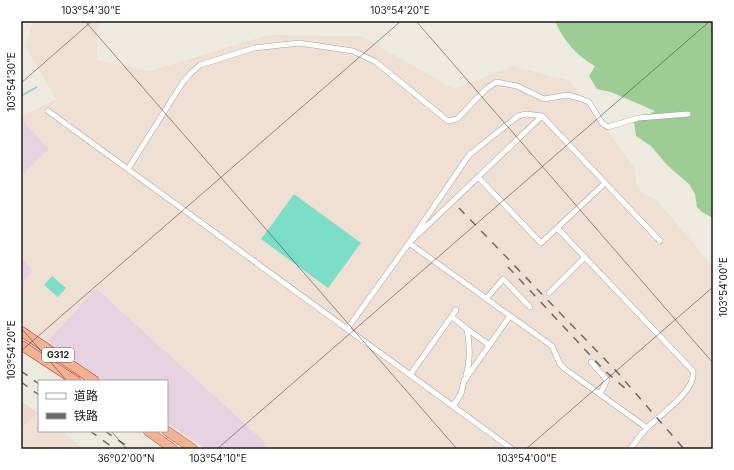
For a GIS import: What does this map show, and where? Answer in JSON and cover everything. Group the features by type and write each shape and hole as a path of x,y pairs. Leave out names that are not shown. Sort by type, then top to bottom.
{"highway":[{"name":"G312","path":"21,331 94,380"},
{"name":"G312","path":"21,345 74,380"},
{"path":"149,432 173,449"},
{"path":"168,432 193,449"}],"street":[{"path":"128,169 183,82 200,65 254,48 300,43 352,51 376,62 448,120 457,119 486,89 496,82 517,86 544,99 567,95 589,102 602,123 608,127 638,118 688,114"},
{"path":"48,111 512,449"},
{"path":"347,329 470,155 518,116 526,114 542,116 660,241"},
{"path":"409,243 542,116"},
{"path":"478,177 541,244 606,183"},
{"path":"557,228 693,371 691,381 679,400 647,428 630,449"},
{"path":"409,243 552,346 560,364 647,428"},
{"path":"549,293 585,258"},
{"path":"486,299 503,279 530,307"},
{"path":"410,374 456,310"},
{"path":"464,381 510,316"},
{"path":"452,317 489,345"},
{"path":"453,406 461,394 469,364 470,346 467,329"},
{"path":"591,362 607,380 600,394"}],"shaded area":[{"path":"33,21 101,21 97,31 97,60 150,71 268,35 361,36 454,89 512,66 570,81 635,168 637,187 645,195 656,199 713,267 713,449 266,449 264,441 97,288 47,341 21,324 21,284 33,270 21,258 21,177 49,149 21,117 56,99 26,47"},
{"path":"21,118 49,149 21,177"},
{"path":"294,194 361,243 328,288 261,239"},
{"path":"21,258 33,270 21,284"},
{"path":"52,276 66,288 58,297 44,285"},
{"path":"96,288 264,441 266,449 206,449 168,424 168,380 104,380 47,341"},
{"path":"21,401 38,413 21,429"},
{"path":"38,413 38,432 62,432 84,449 21,449 21,429"}],"green space":[{"path":"555,21 713,21 713,218 702,212 697,207 695,194 689,184 667,165 651,146 636,136 634,122 655,111 611,92 597,89 589,76 595,66 588,62 571,47 562,35"}],"waterway":[{"path":"21,96 37,87"}],"railway":[{"path":"459,208 618,373 684,449"},
{"path":"508,267 604,370 627,390"},
{"path":"21,371 38,383"},
{"path":"21,382 38,394"},
{"path":"91,432 115,449"},
{"path":"106,432 131,449"}]}
